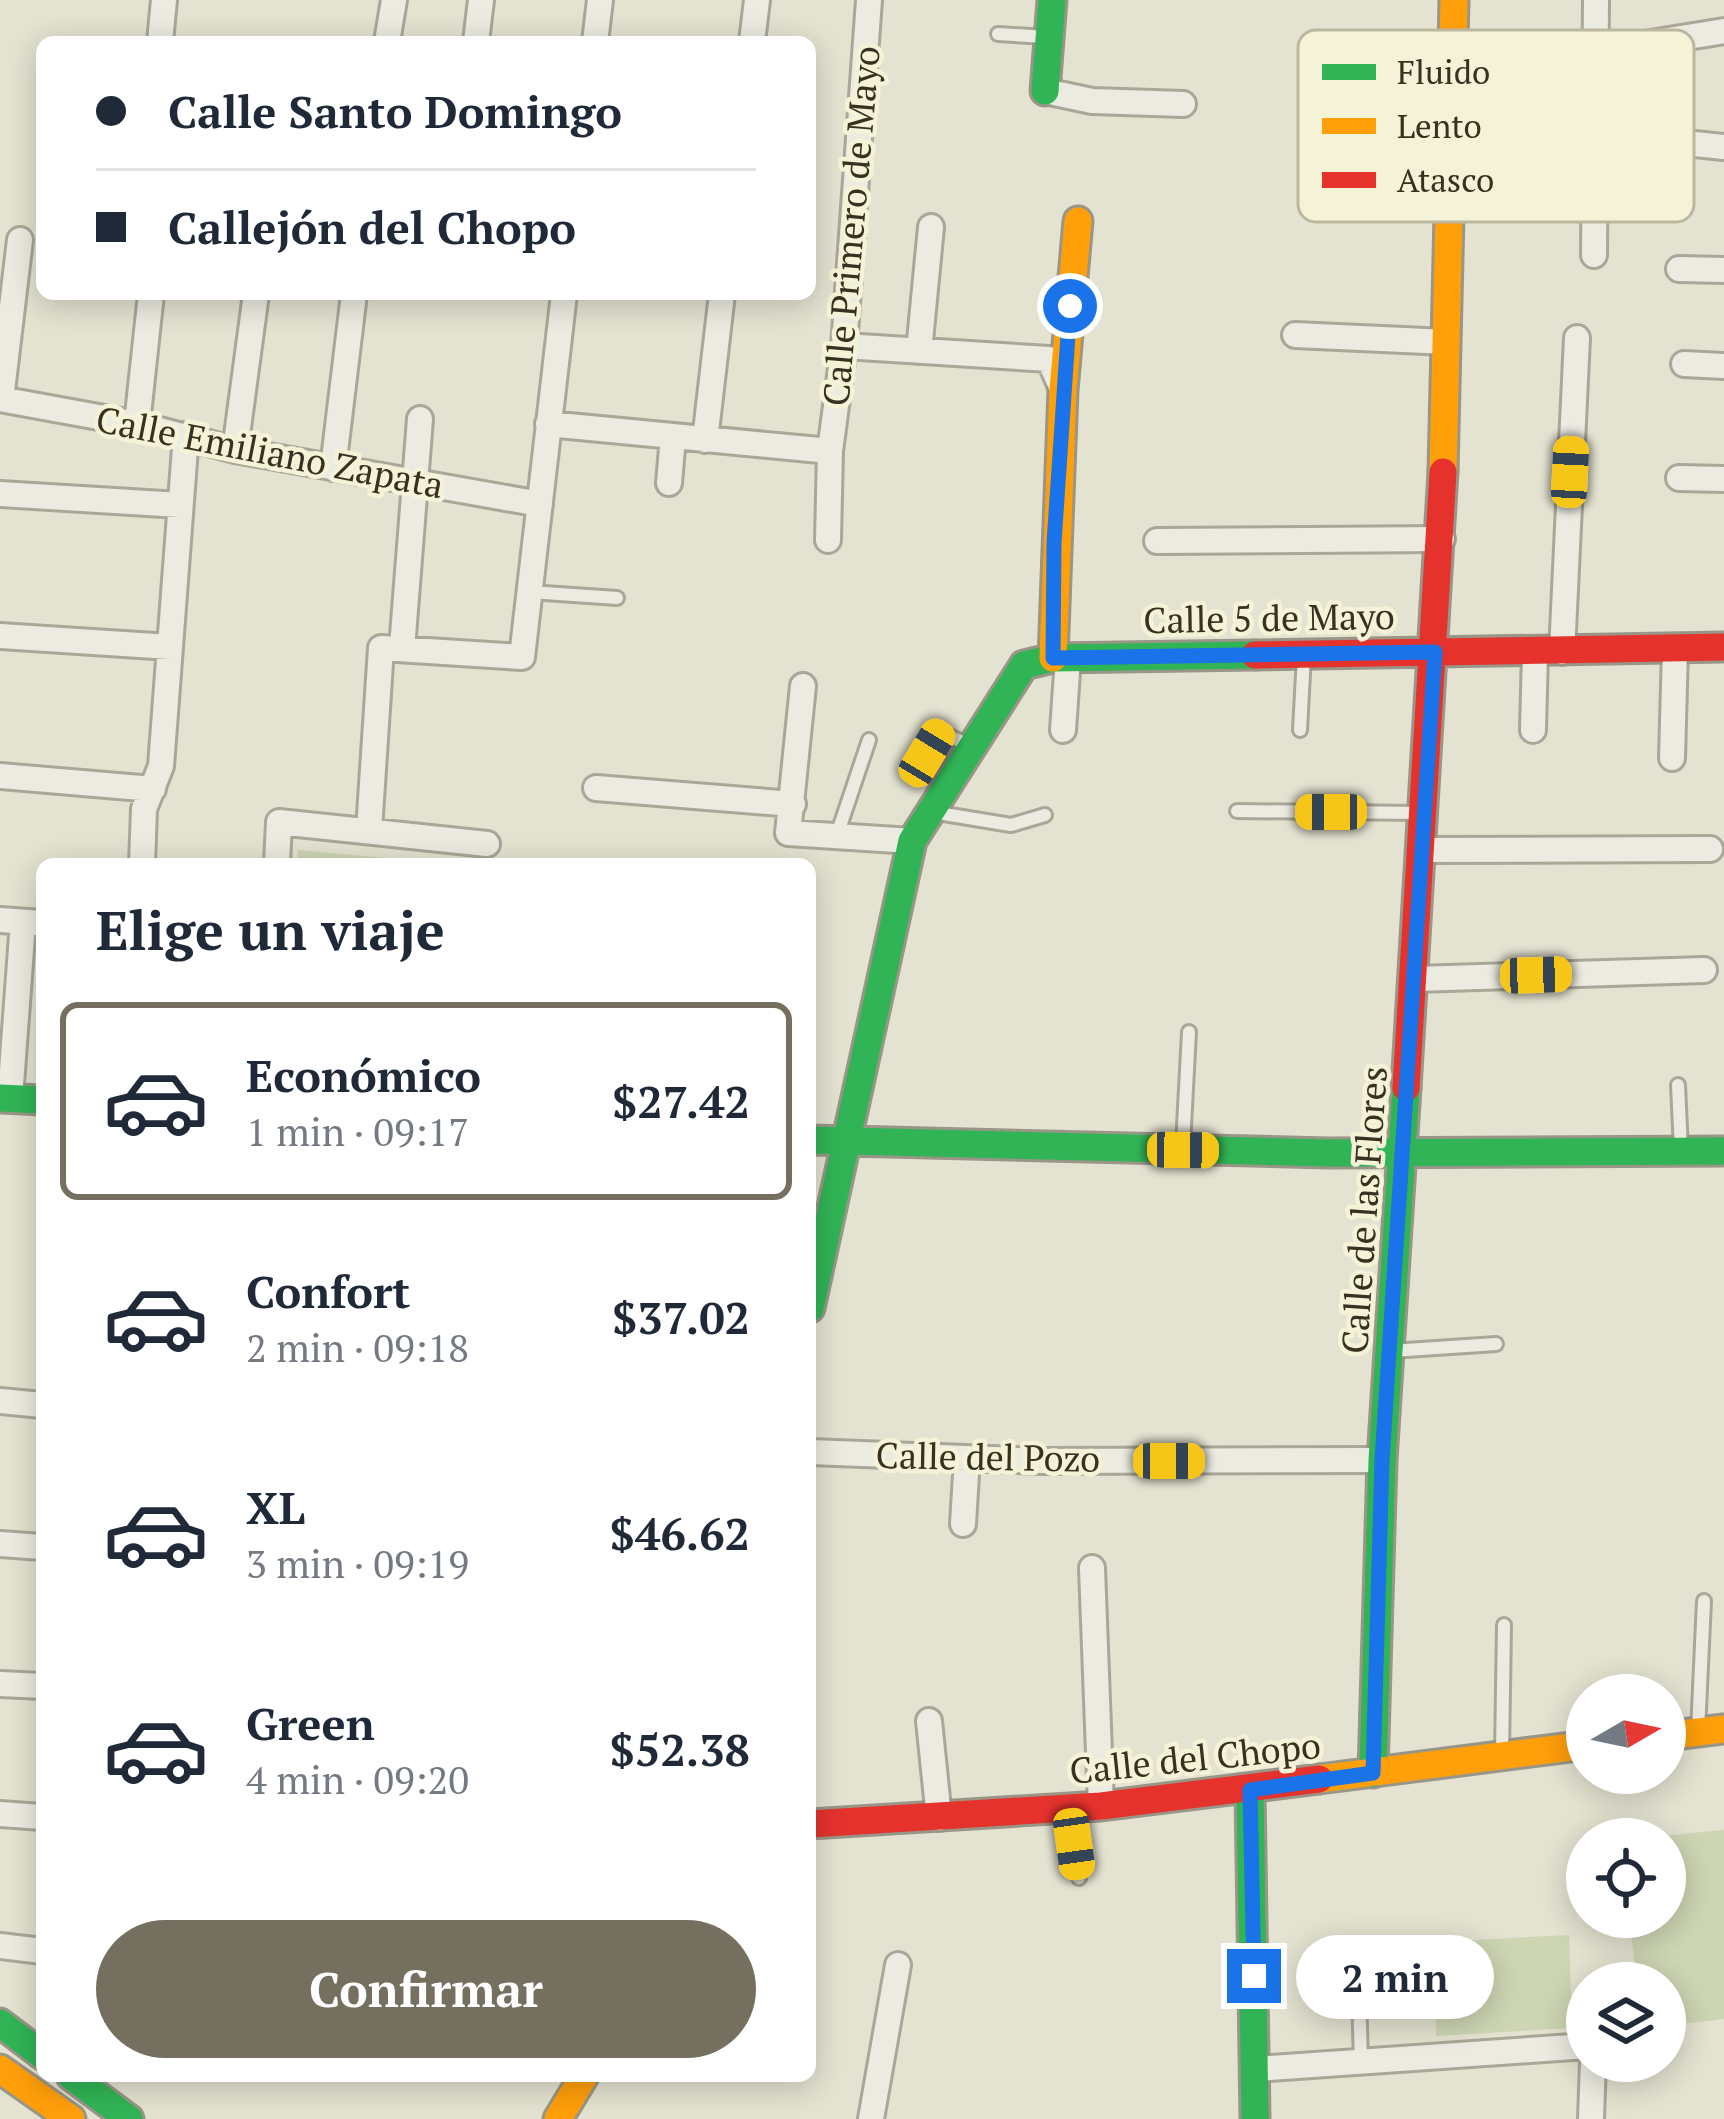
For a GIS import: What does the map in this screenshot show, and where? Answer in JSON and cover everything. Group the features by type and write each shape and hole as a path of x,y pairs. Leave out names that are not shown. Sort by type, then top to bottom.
{"street":[{"path":"161,36 164,0"},
{"path":"388,36 394,0"},
{"path":"477,36 481,0"},
{"path":"596,36 600,0"},
{"path":"753,36 757,0"},
{"name":"Calle Primero de Mayo","path":"828,540 830,451 844,346 869,0"},
{"path":"1052,0 1045,91 1092,101 1184,104"},
{"name":"Calle de las Flores","path":"1453,30 1454,0"},
{"path":"1595,30 1596,0"},
{"path":"1694,36 1724,31"},
{"path":"1694,144 1724,147"},
{"path":"1063,730 1063,390 1078,221"},
{"name":"Calle de las Flores","path":"1373,1773 1382,1460 1442,539 1449,222"},
{"path":"1594,222 1594,255"},
{"path":"919,352 931,226"},
{"path":"0,399 20,240"},
{"path":"1679,269 1724,271"},
{"path":"136,424 150,300"},
{"path":"235,450 255,300"},
{"path":"333,468 353,300"},
{"path":"369,830 381,648 522,657 563,300"},
{"path":"704,440 721,300"},
{"path":"1294,335 1447,342"},
{"path":"1533,730 1548,652 1577,338"},
{"path":"844,346 1049,359 1063,390"},
{"path":"1684,364 1724,366"},
{"name":"Calle Emiliano Zapata","path":"0,399 136,424 235,450 540,505"},
{"path":"402,648 420,418"},
{"path":"548,424 830,451"},
{"path":"142,858 144,809 161,766 186,435"},
{"path":"669,483 673,437"},
{"path":"1679,478 1724,479"},
{"path":"0,494 181,505"},
{"path":"1156,541 1442,539"},
{"path":"0,635 170,647"},
{"name":"Calle 5 de Mayo","path":"1061,658 1724,647"},
{"path":"1672,758 1675,649"},
{"path":"816,1240 819,1206 843,1142 912,841 1024,665 1061,658"},
{"path":"803,686 788,833 912,841"},
{"path":"0,776 153,789"},
{"path":"596,788 793,804"},
{"path":"277,858 279,822 487,844"},
{"path":"1424,850 1710,849"},
{"path":"22,922 5,1098 36,1100"},
{"path":"1416,980 1704,970"},
{"path":"816,1140 1183,1150 1724,1151"},
{"path":"0,1401 36,1404"},
{"name":"Calle del Pozo","path":"816,1452 967,1458 1382,1460"},
{"path":"963,1524 967,1458"},
{"path":"0,1544 36,1546"},
{"path":"1092,1568 1101,1806"},
{"path":"0,1684 36,1686"},
{"path":"929,1721 939,1818"},
{"name":"Calle del Chopo","path":"816,1824 1101,1806 1566,1747"},
{"path":"1250,1790 1256,2119"},
{"path":"0,1814 36,1817"},
{"path":"0,1946 36,1950"},
{"path":"871,2119 898,1966"},
{"path":"0,2024 36,2051"},
{"path":"1256,2069 1566,2047"},
{"path":"0,2069 71,2119"},
{"path":"79,2082 129,2119"},
{"path":"558,2119 580,2082"},
{"path":"1591,2119 1592,2082"}],"lane":[{"path":"998,34 1047,37"},
{"path":"530,592 617,598"},
{"path":"1300,730 1304,654"},
{"path":"927,753 940,732 972,746"},
{"path":"836,836 869,740"},
{"path":"931,812 1011,825 1045,815"},
{"path":"1237,812 1426,813"},
{"path":"1183,1150 1190,1032"},
{"path":"1678,1085 1681,1151"},
{"path":"1390,1351 1496,1344"},
{"path":"1704,1601 1711,1730"},
{"path":"1502,1755 1504,1624"},
{"path":"1069,1809 1079,1878"},
{"path":"1359,1993 1361,2062"}],"green space":[{"path":"298,850 386,858 297,858"},
{"path":"1724,1830 1724,2019 1686,2024 1686,1962 1634,1962 1632,1938 1686,1938 1686,1834"},
{"path":"1566,1935 1570,1962 1566,1962 1566,2028 1436,2036 1435,1942"}],"traffic: fast":[{"path":"1045,91 1052,0"},
{"path":"816,1281 912,841 1024,665 1053,658 1255,655"},
{"path":"1373,1773 1382,1460 1406,1088"},
{"path":"0,1098 36,1100"},
{"path":"816,1140 1328,1153 1724,1151"},
{"path":"1250,1790 1255,2119"},
{"path":"0,2023 36,2050"},
{"path":"79,2082 129,2119"}],"traffic: slow":[{"path":"1453,30 1454,0"},
{"path":"1053,658 1063,390 1078,221"},
{"path":"1443,472 1449,222"},
{"path":"1686,1734 1724,1729"},
{"path":"1319,1779 1566,1748"},
{"path":"0,2069 71,2119"},
{"path":"558,2119 580,2082"}],"traffic: jam":[{"path":"1406,1088 1443,472"},
{"path":"1255,655 1724,647"},
{"path":"816,1824 1101,1806 1319,1779"}],"route":[{"path":"1070,306 1054,543 1053,658 1435,652 1382,1460 1373,1773 1250,1790 1254,1976"}]}
